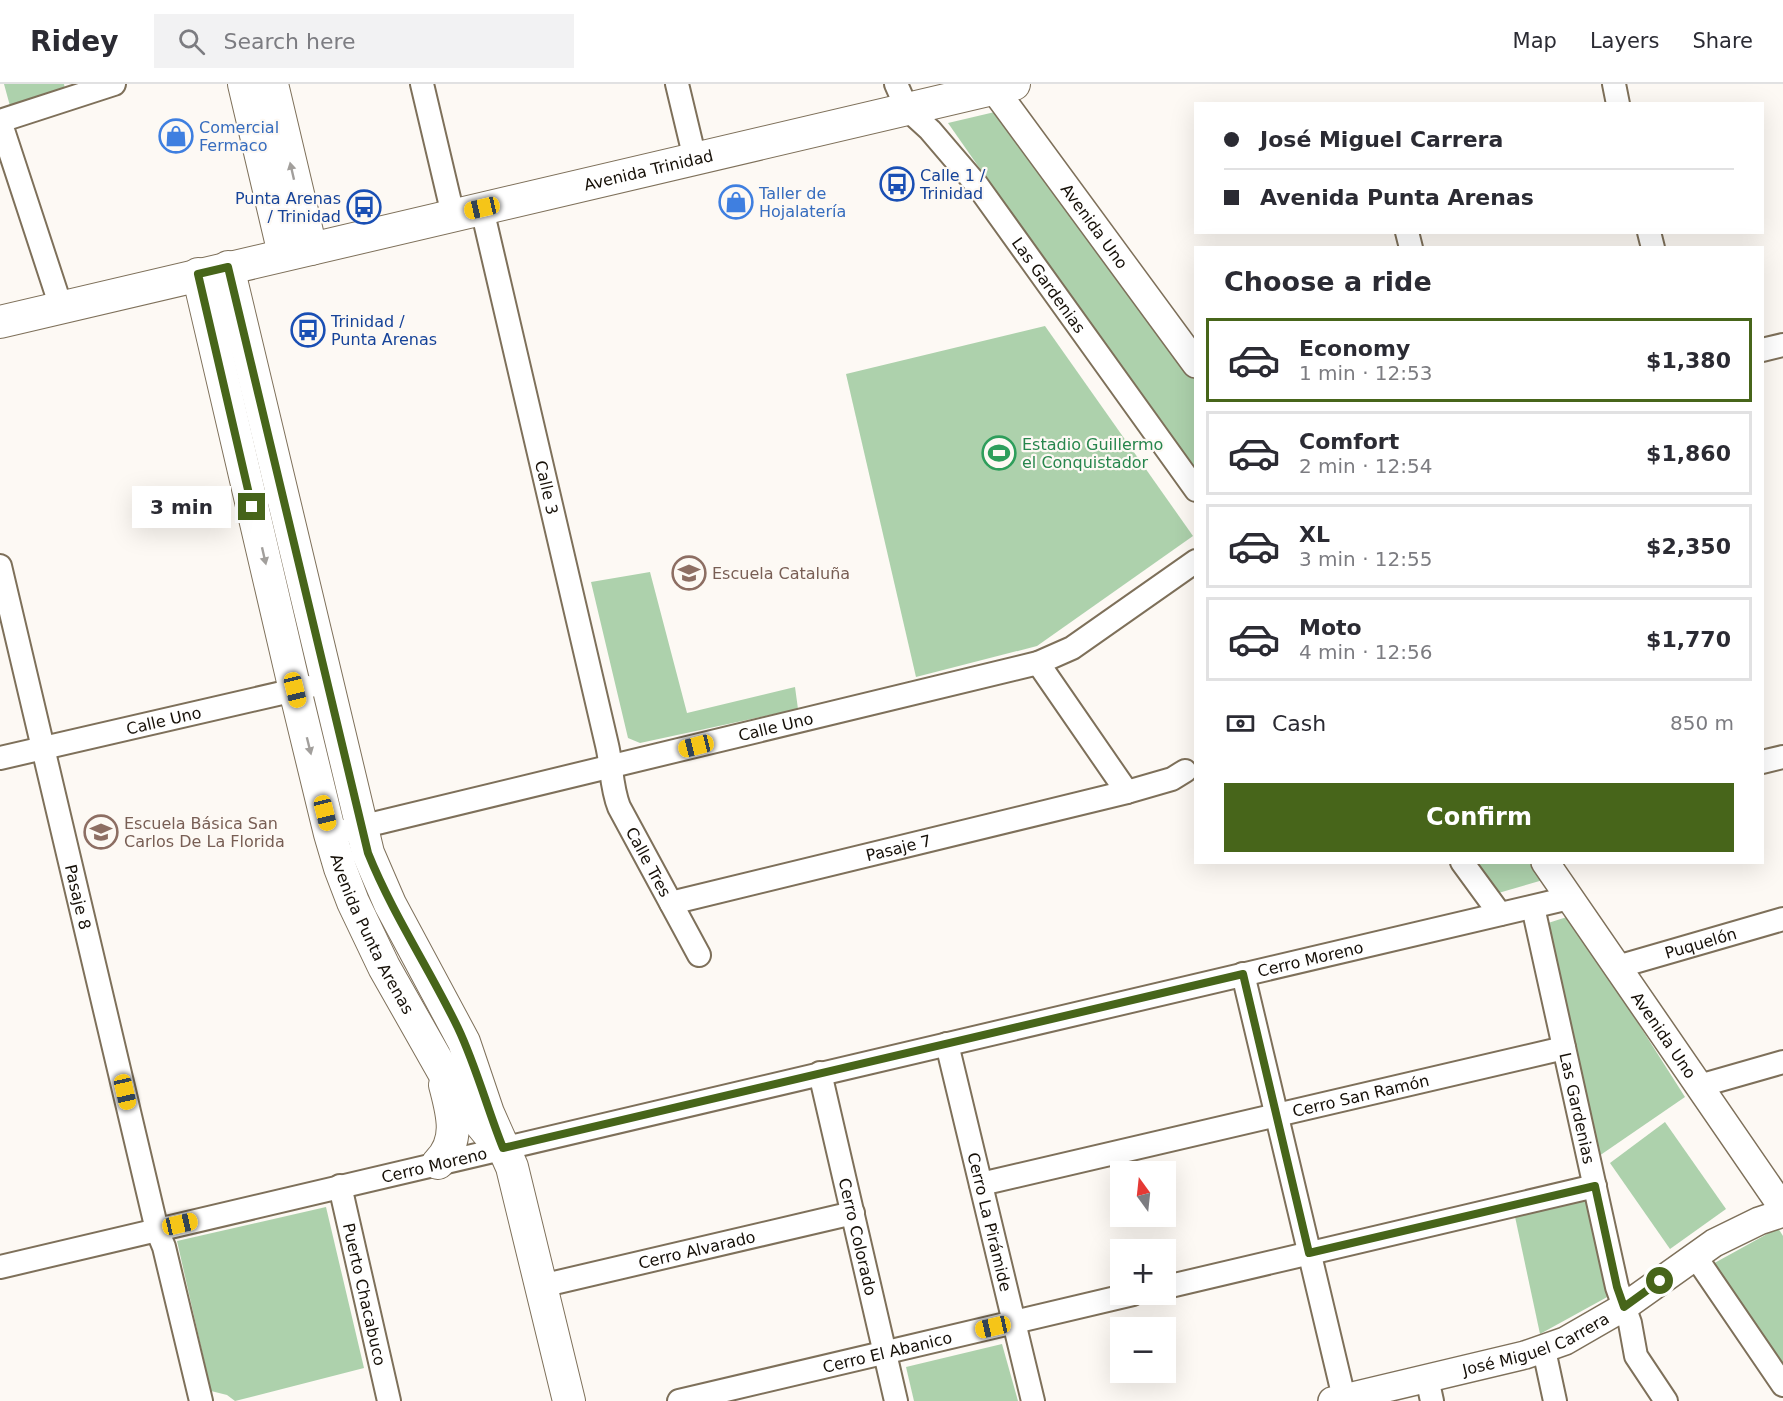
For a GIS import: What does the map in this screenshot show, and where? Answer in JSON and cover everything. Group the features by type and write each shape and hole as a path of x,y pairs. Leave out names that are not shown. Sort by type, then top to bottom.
{"main road":[{"path":"244,84 297,251"},
{"path":"272,84 297,251"},
{"name":"Avenida Trinidad","path":"0,322 695,159 901,97 1004,86"},
{"name":"Avenida Punta Arenas","path":"228,267 368,853 390,904 464,1042 515,1177 569,1401"},
{"name":"Avenida Punta Arenas","path":"198,274 330,834 353,902 367,934 456,1094 473,1117 503,1148"},
{"path":"438,1163 448,1151 454,1135 442,1069"}],"street":[{"path":"61,308 0,121 83,89 114,84"},
{"name":"Calle 3","path":"422,84 468,212 612,766"},
{"path":"677,84 695,159"},
{"path":"1614,84 1618,102"},
{"name":"Avenida Uno","path":"1004,86 1194,361"},
{"name":"Las Gardenias","path":"901,97 977,185 1194,487"},
{"path":"1764,350 1783,345"},
{"name":"Calle Uno","path":"330,834 1038,663 1072,648 1194,562"},
{"name":"Pasaje 8","path":"0,566 157,1230 164,1247 203,1401"},
{"path":"1038,663 1127,792"},
{"name":"Calle Uno","path":"0,758 326,683"},
{"path":"1764,762 1783,757"},
{"name":"Calle Tres","path":"612,766 612,786 619,807 699,955"},
{"name":"Pasaje 7","path":"671,903 1127,792 1172,779 1185,771"},
{"path":"1463,864 1500,914"},
{"name":"Avenida Uno","path":"1546,864 1783,1208"},
{"name":"Cerro Moreno","path":"0,1267 1569,898"},
{"name":"Las Gardenias","path":"1533,907 1617,1287 1630,1323 1636,1356 1666,1401"},
{"name":"Puquelón","path":"1617,967 1783,919"},
{"path":"1243,974 1309,1253 1338,1400"},
{"name":"Cerro La Pirámide","path":"947,1044 1033,1401"},
{"name":"Cerro San Ramón","path":"981,1184 1564,1048"},
{"path":"1699,1086 1783,1062"},
{"name":"Cerro Colorado","path":"820,1073 896,1401"},
{"name":"Puerto Chacabuco","path":"340,1186 389,1401"},
{"path":"1176,1285 1595,1186"},
{"name":"Cerro Alvarado","path":"541,1286 852,1213"},
{"name":"José Miguel Carrera","path":"1338,1400 1429,1390 1544,1350 1589,1329 1734,1232 1783,1213"},
{"path":"1695,1256 1783,1385"},
{"name":"Cerro El Abanico","path":"679,1401 1110,1299"},
{"path":"1544,1350 1555,1401"},
{"path":"203,1401 212,1401"}],"green space":[{"path":"4,84 64,84 65,89 10,106"},
{"path":"999,111 1194,377 1194,476 948,123"},
{"name":"Estadio Guillermo el Conquistador","path":"1045,326 1193,536 1037,646 916,677 846,374"},
{"path":"650,572 687,713 795,687 798,709 640,743 628,738 591,582"},
{"path":"1473,864 1532,864 1543,880 1495,894"},
{"path":"1570,916 1685,1097 1599,1156 1545,924"},
{"path":"1665,1122 1726,1209 1670,1249 1610,1163"},
{"path":"1583,1196 1590,1200 1609,1296 1540,1334 1514,1212"},
{"path":"326,1207 364,1368 235,1401 227,1395 211,1391 177,1241"},
{"path":"1778,1228 1783,1236 1783,1376 1709,1266"},
{"path":"1002,1344 1018,1401 914,1401 906,1367"}],"place":[{"name":"Comercial Fermaco","path":"176,136"},
{"name":"Calle 1 / Trinidad","path":"897,184"},
{"name":"Taller de Hojalatería","path":"736,202"},
{"name":"Punta Arenas / Trinidad","path":"364,207"},
{"name":"Trinidad / Punta Arenas","path":"308,330"},
{"name":"Estadio Guillermo el Conquistador","path":"999,453"},
{"name":"Escuela Cataluña","path":"689,573"},
{"name":"Escuela Básica San Carlos De La Florida","path":"101,832"}],"route":[{"path":"252,507 198,274 228,267 368,853 390,904 456,1024 503,1148 1243,974 1309,1253 1595,1186 1617,1287 1624,1307 1660,1281"}]}
